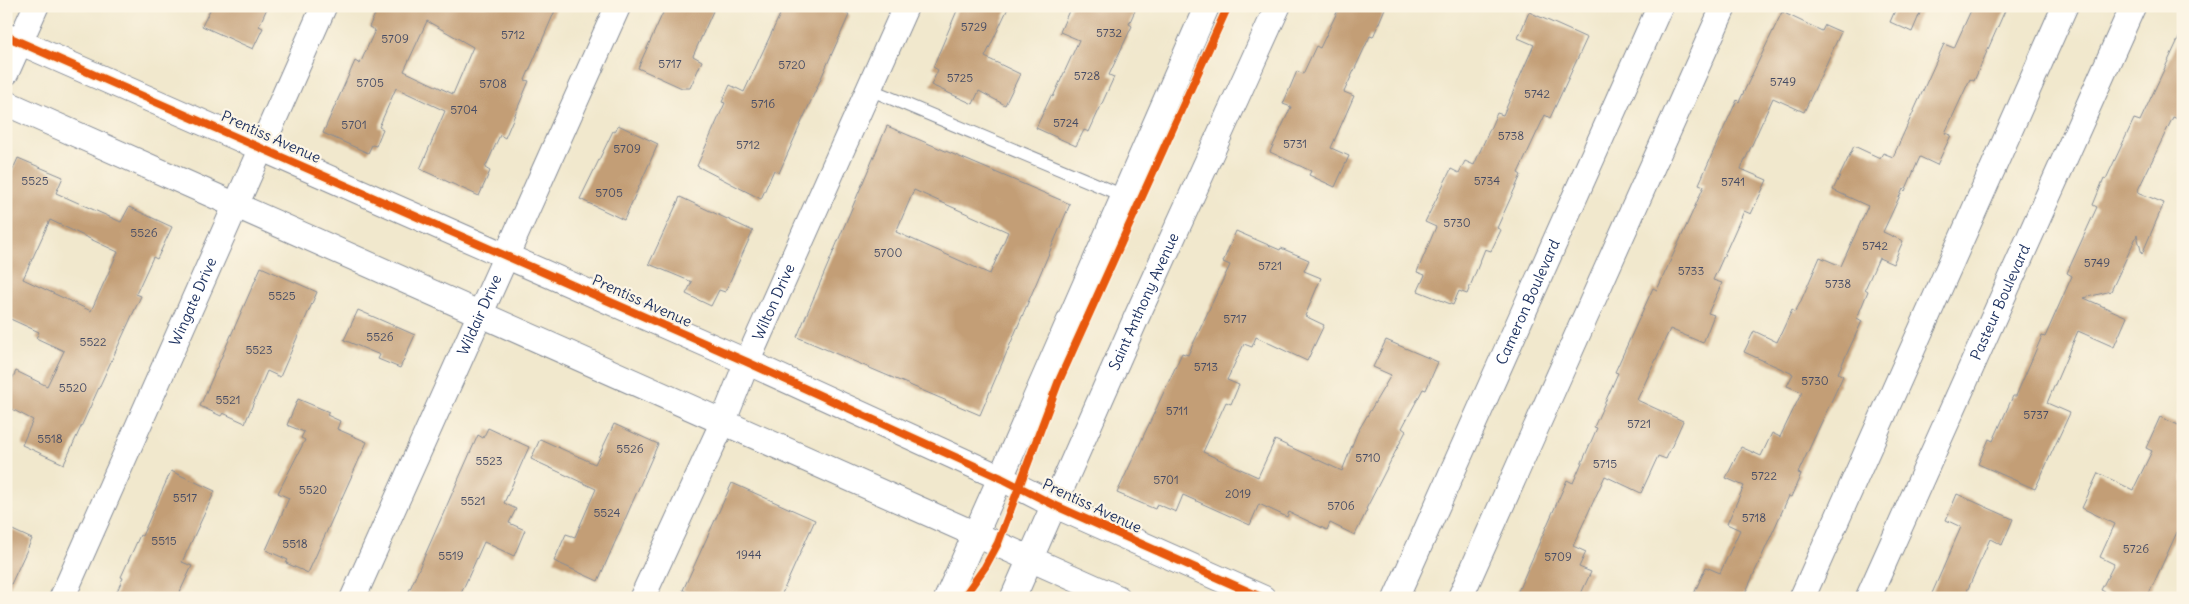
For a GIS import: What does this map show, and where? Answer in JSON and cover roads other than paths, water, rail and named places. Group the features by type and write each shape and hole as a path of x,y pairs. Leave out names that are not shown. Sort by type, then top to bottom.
{"street":[{"path":"6,73 13,39 36,6"},
{"name":"Wingate Drive","path":"62,598 324,6"},
{"name":"Wildair Drive","path":"353,598 618,6"},
{"name":"Wilton Drive","path":"642,598 906,6"},
{"path":"947,598 1206,6"},
{"name":"Saint Anthony Avenue","path":"1013,598 1137,316 1278,6"},
{"name":"Cameron Boulevard","path":"1396,598 1660,6"},
{"path":"1460,598 1724,6"},
{"path":"1802,598 2065,6"},
{"name":"Pasteur Boulevard","path":"1868,598 2133,6"},
{"name":"Prentiss Avenue","path":"13,39 747,362 1001,478 1054,505 1263,598"},
{"path":"6,103 235,207 976,533 1118,598"}],"lane":[{"path":"869,89 1124,196"}]}
